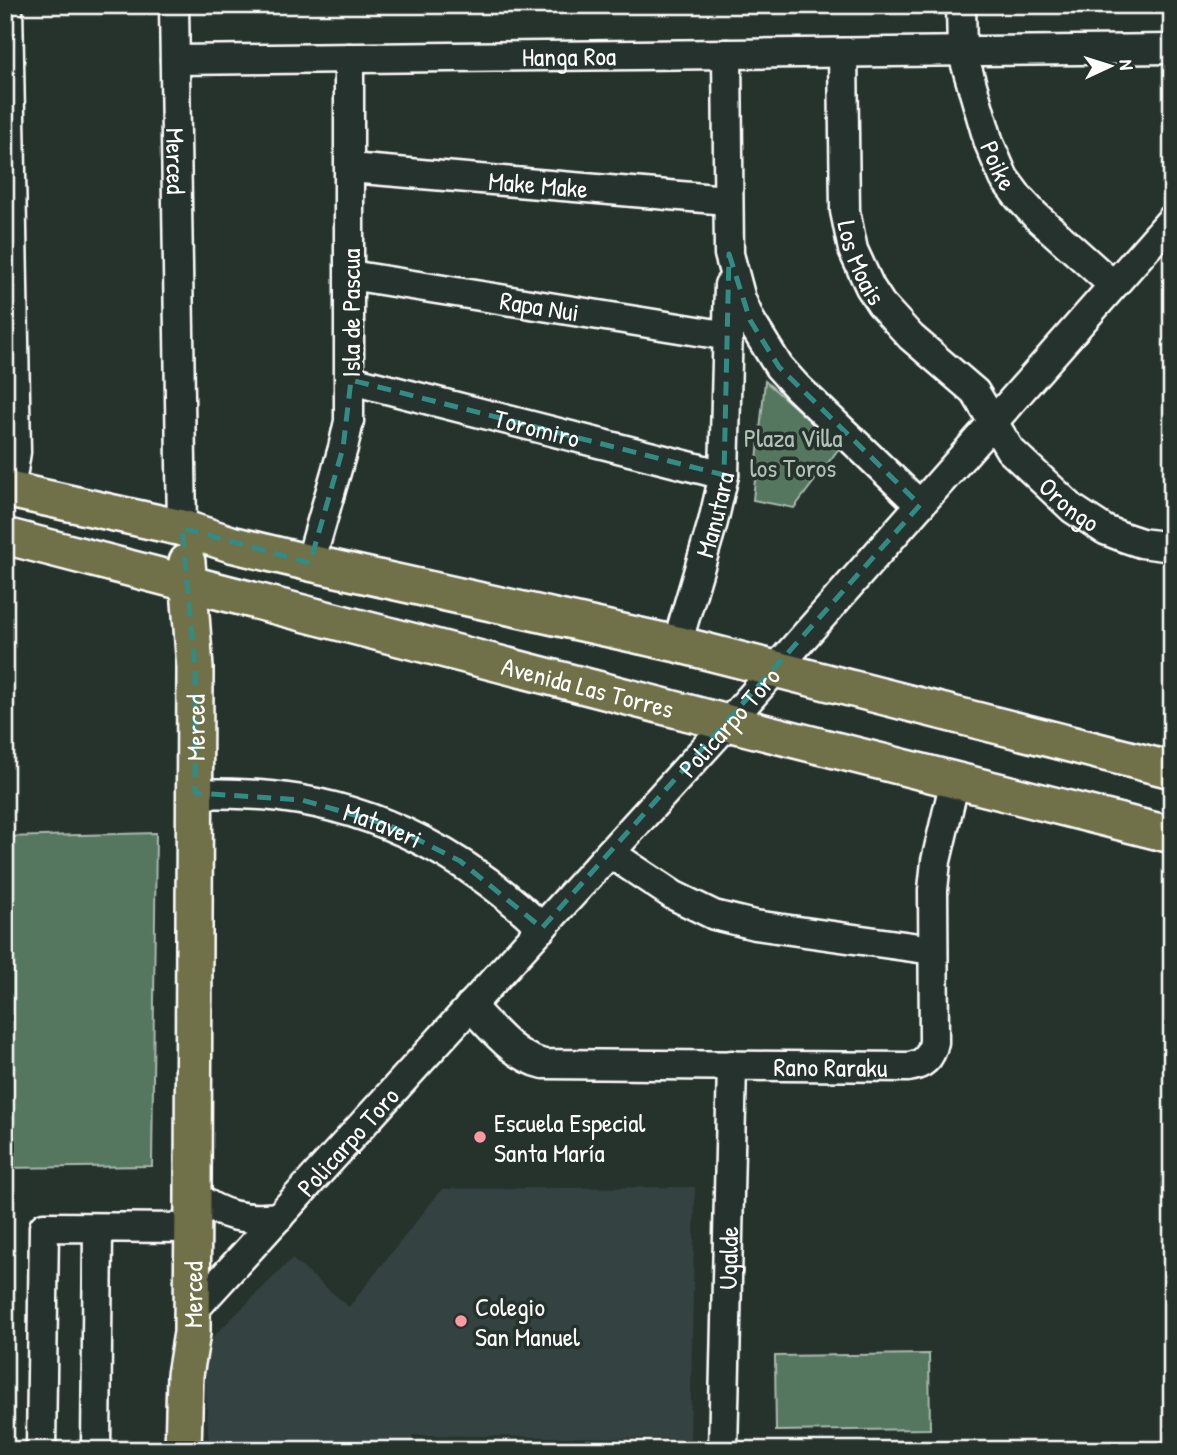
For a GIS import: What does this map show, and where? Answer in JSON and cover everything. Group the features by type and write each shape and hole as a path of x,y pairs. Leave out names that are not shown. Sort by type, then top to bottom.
{"main road":[{"path":"8,490 182,528 310,564 677,644 1172,771"},
{"name":"Merced","path":"182,528 195,668 192,1333 185,1375 183,1450"},
{"name":"Avenida Las Torres","path":"5,536 1172,835"}],"street":[{"path":"8,5 9,228 16,452 8,490"},
{"name":"Merced","path":"174,5 182,528"},
{"name":"Poike","path":"961,5 962,51 989,143 1004,178 1035,216 1113,285"},
{"name":"Hanga Roa","path":"176,60 1172,49"},
{"name":"Los Moais","path":"843,52 845,211 860,268 887,311 930,355 975,392 993,422"},
{"name":"Manutara","path":"677,644 713,522 723,475 729,336 727,54"},
{"name":"Isla de Pascua","path":"310,564 344,448 349,421 349,58"},
{"name":"Make Make","path":"350,169 727,200"},
{"name":"Policarpo Toro","path":"192,1312 728,723 1172,219"},
{"name":"Manutara","path":"729,254 741,299 750,320 779,367 920,505"},
{"name":"Rapa Nui","path":"350,275 729,336"},
{"name":"Toromiro","path":"351,380 723,475"},
{"name":"Orongo","path":"993,422 1010,450 1088,520 1132,540 1172,547"},
{"name":"Rano Raraku","path":"470,1006 515,1052 532,1062 544,1064 908,1067 921,1063 932,1051 933,1042 934,875 955,780"},
{"name":"Mataveri","path":"195,793 259,795 302,800 356,813 389,825 460,861 496,887 542,928"},
{"path":"610,853 673,895 714,915 755,925 933,950"},
{"name":"Ugalde","path":"723,1450 732,1066"},
{"name":"Policarpo Toro","path":"193,1211 217,1210 246,1219 279,1217"},
{"path":"41,1450 44,1227 98,1228 193,1211"},
{"path":"96,1450 98,1228"}],"highlighted area":[{"path":"729,254 750,320 779,367 920,505 542,928 460,861 389,825 302,800 195,793 195,668 182,528 310,563 343,448 351,380 724,475"}],"shaded area":[{"name":"Colegio San Manuel","path":"695,1187 690,1439 412,1435 412,1450 209,1450 205,1361 214,1336 292,1259 349,1307 442,1189"}],"green space":[{"name":"Plaza Villa los Toros","path":"765,381 840,447 794,508 753,500"},
{"path":"156,833 152,1166 5,1168 5,837"},
{"path":"929,1354 930,1429 776,1431 775,1356"}],"place":[{"name":"Escuela Especial Santa María","path":"480,1137"},
{"name":"Colegio San Manuel","path":"461,1321"}]}
